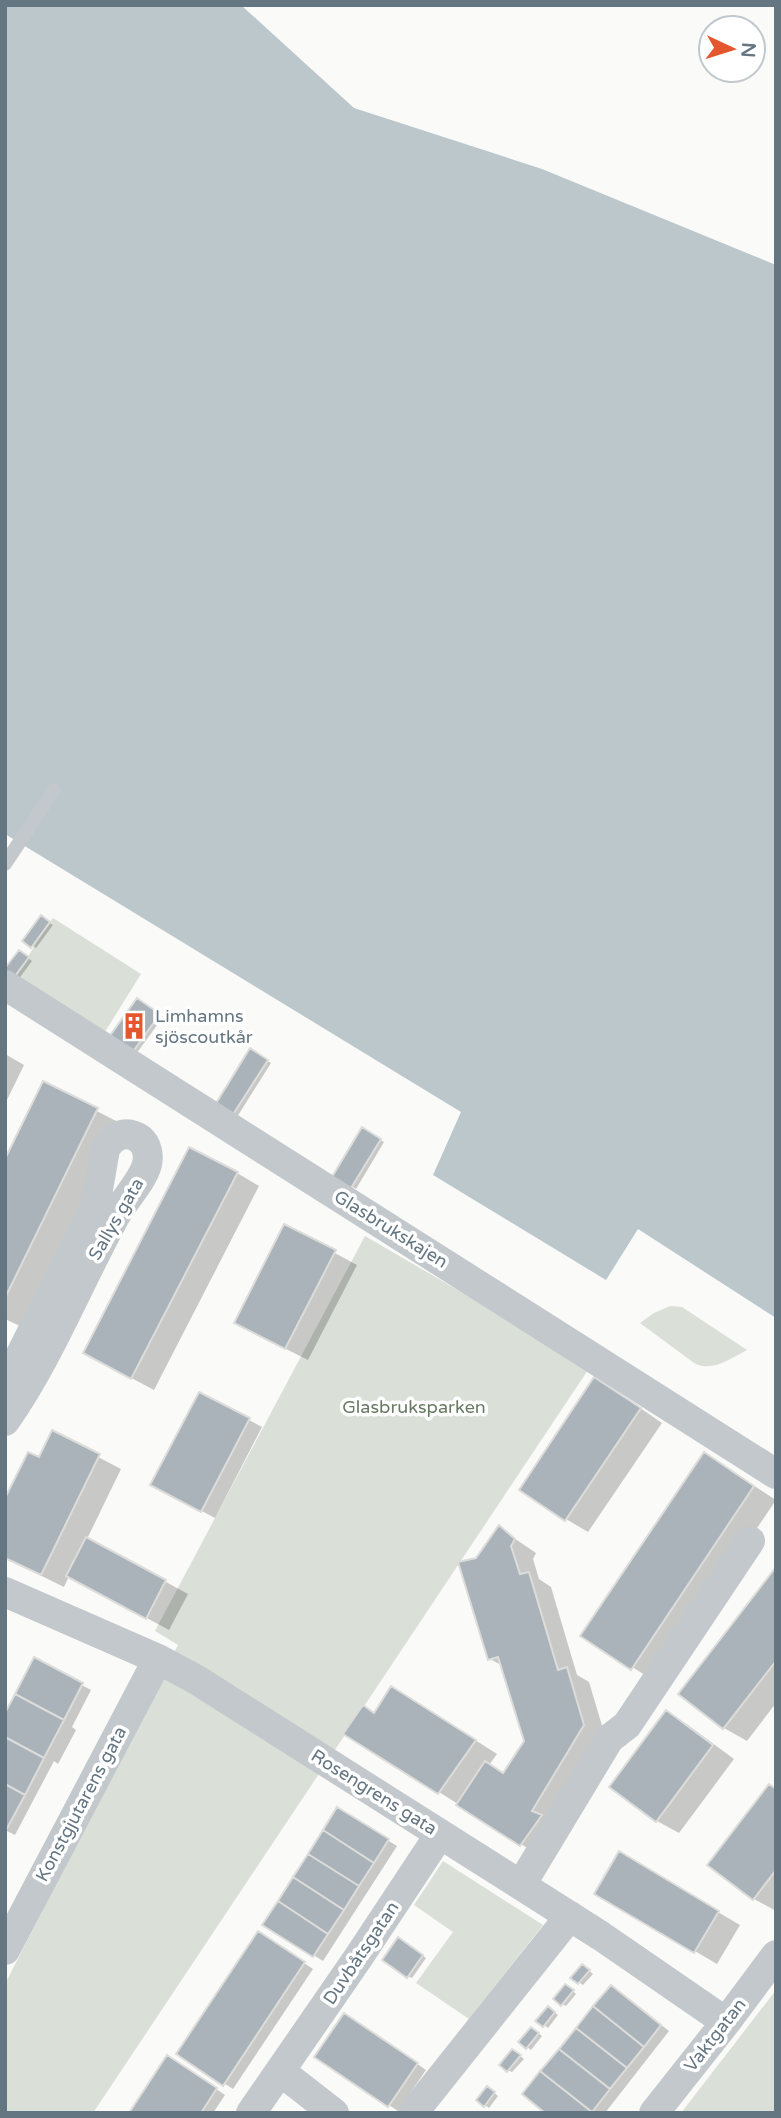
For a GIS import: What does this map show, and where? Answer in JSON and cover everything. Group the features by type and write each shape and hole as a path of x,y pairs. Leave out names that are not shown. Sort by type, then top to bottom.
{"street":[{"name":"Glasbrukskajen","path":"5,985 776,1474"},
{"name":"Sallys gata","path":"5,1392 8,1380 95,1207 105,1149 109,1141 116,1136 127,1134 140,1139 147,1148 147,1167 115,1216 28,1389 5,1421"},
{"path":"521,1885 609,1739 627,1726 750,1541"},
{"name":"Rosengrens gata","path":"5,1592 158,1659 197,1680 570,1916 726,2022"},
{"name":"Konstgjutarens gata","path":"5,1950 158,1659"},
{"name":"Duvbåtsgatan","path":"251,2113 440,1834"},
{"path":"413,2113 570,1916"},
{"name":"Vaktgatan","path":"654,2113 776,1955"},
{"path":"280,2071 334,2113"}],"lane":[{"path":"5,864 54,790"}],"green space":[{"path":"53,918 141,974 103,1035 13,979"},
{"name":"Glasbruksparken","path":"365,1236 590,1367 93,2113 5,2113 5,1984 178,1645 155,1631"},
{"path":"670,1306 682,1307 747,1350 714,1365 701,1366 694,1363 640,1323"},
{"path":"443,1861 543,1925 469,2019 416,1983 453,1932 414,1905"},
{"path":"776,1990 776,2113 681,2113"}],"shaded area":[{"path":"5,5 241,5 354,108 542,169 776,265 776,1318 638,1229 606,1280 433,1175 461,1112 5,834"}],"building":[{"path":"41,915 50,922 31,948 22,941"},
{"path":"19,950 29,957 13,979 5,973 5,968"},
{"name":"Limhamns sjöscoutkår","path":"137,998 160,1014 132,1053 109,1037"},
{"path":"250,1048 268,1060 232,1116 215,1105"},
{"path":"43,1081 98,1108 5,1298 5,1159"},
{"path":"362,1127 381,1139 351,1188 332,1177"},
{"path":"189,1147 238,1172 131,1379 83,1353"},
{"path":"284,1224 336,1250 285,1349 234,1323"},
{"path":"594,1377 641,1408 565,1521 519,1490"},
{"path":"199,1392 250,1418 201,1512 150,1485"},
{"path":"52,1430 100,1454 41,1575 5,1558 5,1498 28,1452 39,1457"},
{"path":"704,1452 754,1486 631,1670 580,1636"},
{"path":"499,1525 515,1539 511,1546 520,1574 529,1572 558,1670 567,1667 584,1725 532,1811 542,1815 520,1846 456,1805 485,1761 503,1773 524,1741 498,1657 488,1660 458,1562 476,1558"},
{"path":"86,1537 166,1580 146,1619 66,1576"},
{"path":"776,1567 776,1661 723,1729 678,1694"},
{"path":"34,1657 83,1683 64,1720 15,1694"},
{"path":"391,1686 476,1740 438,1794 343,1734 363,1705 374,1713"},
{"path":"15,1694 64,1720 44,1758 5,1737 5,1713"},
{"path":"666,1710 713,1745 656,1822 609,1787"},
{"path":"5,1737 44,1758 25,1795 5,1784"},
{"path":"5,1784 25,1795 5,1832"},
{"path":"769,1784 776,1789 776,1870 753,1900 707,1865"},
{"path":"337,1807 389,1839 374,1863 323,1830"},
{"path":"323,1830 374,1863 359,1886 308,1854"},
{"path":"619,1851 719,1911 694,1953 594,1894"},
{"path":"308,1854 359,1886 344,1910 293,1877"},
{"path":"293,1877 344,1910 328,1934 278,1901"},
{"path":"278,1901 328,1934 313,1957 262,1925"},
{"path":"258,1931 305,1962 223,2086 176,2054"},
{"path":"398,1937 423,1955 407,1978 382,1960"},
{"path":"582,1964 590,1970 578,1984 570,1978"},
{"path":"565,1984 574,1990 561,2006 553,1999"},
{"path":"611,1985 661,2025 644,2047 593,2006"},
{"path":"548,2006 555,2012 543,2027 535,2021"},
{"path":"593,2006 644,2047 627,2068 576,2028"},
{"path":"344,2013 418,2063 388,2107 314,2057"},
{"path":"531,2027 539,2033 526,2049 518,2042"},
{"path":"576,2028 627,2068 610,2089 559,2049"},
{"path":"512,2049 521,2055 507,2072 499,2065"},
{"path":"559,2049 610,2089 592,2112 540,2071"},
{"path":"167,2055 217,2088 201,2113 129,2113"},
{"path":"540,2071 592,2113 545,2113 522,2094"},
{"path":"487,2086 495,2092 484,2107 476,2100"}],"place":[{"name":"Limhamns sjöscoutkår","path":"134,1026"}]}
